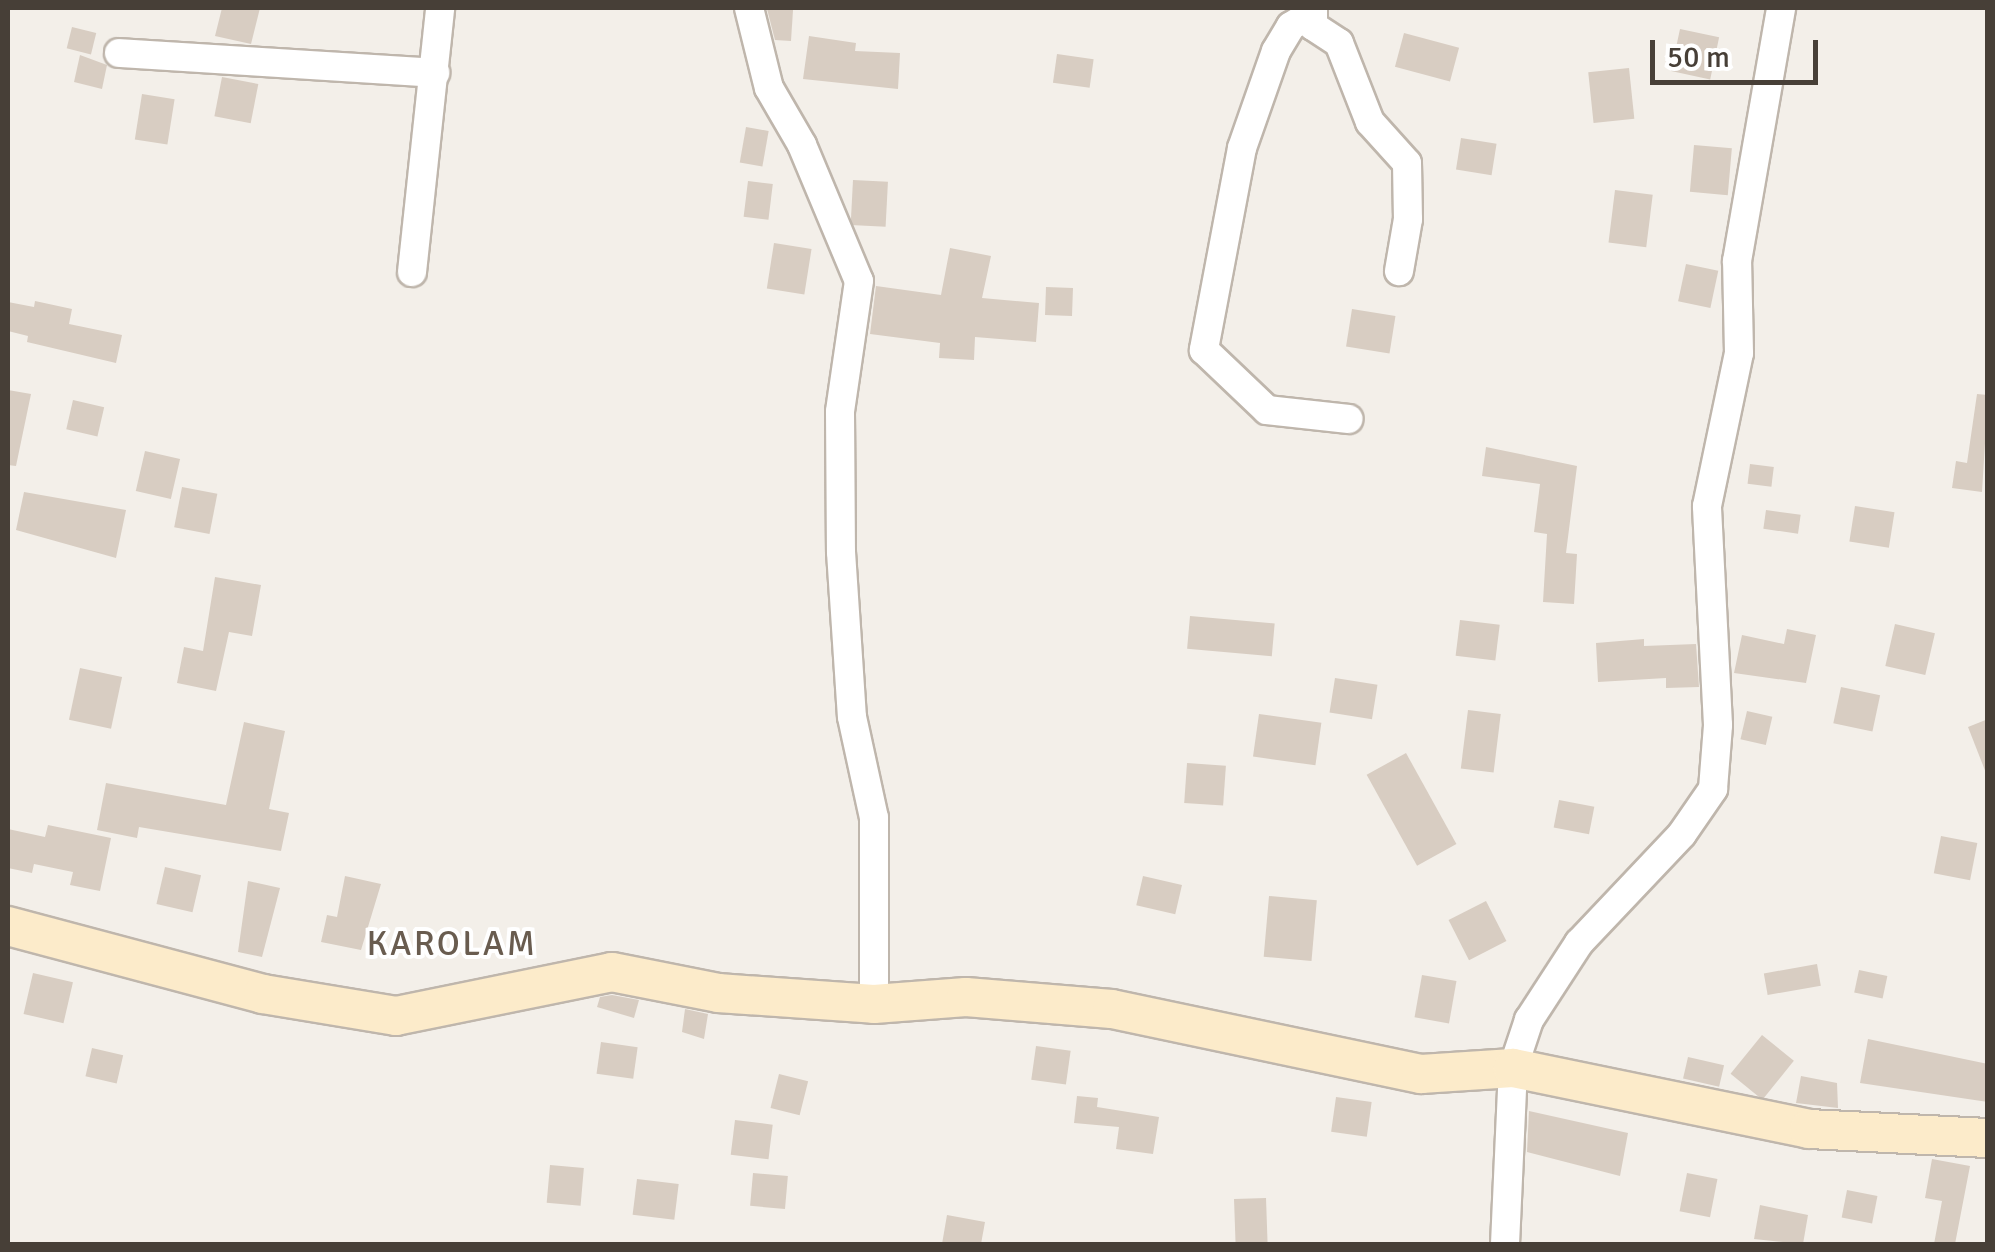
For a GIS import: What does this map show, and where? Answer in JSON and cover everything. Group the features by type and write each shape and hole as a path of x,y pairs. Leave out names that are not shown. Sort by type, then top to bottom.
{"main road":[{"path":"8,926 263,994 396,1016 612,972 718,993 874,1004 966,998 1112,1008 1421,1074 1513,1068 1809,1129 1988,1138"}],"street":[{"path":"412,272 423,134 435,73 440,8"},
{"path":"748,8 769,88 802,145 859,281 840,412 841,552 852,717 874,818 874,1004"},
{"path":"1505,1244 1513,1068 1529,1020 1579,942 1682,834 1713,789 1718,725 1707,506 1740,353 1737,261 1781,8"},
{"path":"1312,10 1314,26 1340,43 1370,122 1407,164 1408,219 1398,272"},
{"path":"1312,10 1291,26 1276,51 1242,148 1204,350 1267,410 1349,419"},
{"path":"119,53 435,73"}],"building":[{"path":"222,8 260,8 251,44 215,36"},
{"path":"767,9 793,10 791,41 775,40"},
{"path":"72,27 96,33 91,54 67,48"},
{"path":"1680,29 1719,37 1710,79 1671,71"},
{"path":"1404,33 1459,48 1450,82 1395,67"},
{"path":"809,36 856,43 855,51 900,53 898,89 803,79"},
{"path":"1057,54 1094,59 1090,88 1053,83"},
{"path":"80,55 107,65 102,89 74,82"},
{"path":"1629,68 1634,119 1594,123 1588,72"},
{"path":"222,77 258,84 251,123 214,116"},
{"path":"142,94 175,99 167,145 135,139"},
{"path":"746,127 769,131 762,166 740,162"},
{"path":"1461,138 1497,144 1492,175 1456,170"},
{"path":"1694,145 1732,148 1728,195 1690,192"},
{"path":"853,180 888,182 886,227 851,225"},
{"path":"748,181 773,184 768,220 744,217"},
{"path":"1615,190 1653,195 1646,247 1609,243"},
{"path":"774,243 812,249 804,294 767,288"},
{"path":"950,248 991,256 982,298 1039,303 1036,342 975,337 974,360 939,358 940,343 870,334 876,286 941,295"},
{"path":"1686,264 1718,271 1710,308 1678,301"},
{"path":"1046,287 1073,288 1072,316 1045,315"},
{"path":"35,301 72,309 69,324 122,335 116,363 27,342 28,336 8,331 8,302 34,307"},
{"path":"1352,309 1395,316 1390,353 1346,347"},
{"path":"8,390 31,394 16,466 8,465"},
{"path":"1977,394 1988,395 1982,492 1952,488 1956,461 1967,463"},
{"path":"73,400 104,407 97,436 66,429"},
{"path":"1486,447 1577,466 1566,553 1577,554 1574,604 1543,602 1547,534 1534,532 1540,484 1482,476"},
{"path":"145,451 180,459 171,499 136,491"},
{"path":"1750,464 1774,467 1771,487 1748,484"},
{"path":"182,487 217,494 210,534 174,527"},
{"path":"24,492 126,510 116,558 16,530"},
{"path":"1855,506 1895,512 1889,548 1849,542"},
{"path":"1766,510 1801,515 1798,534 1763,529"},
{"path":"215,577 261,585 252,636 229,632 216,691 177,683 184,647 203,651"},
{"path":"1190,616 1275,623 1272,656 1187,649"},
{"path":"1460,620 1500,625 1495,661 1456,656"},
{"path":"1895,624 1935,633 1925,675 1885,666"},
{"path":"1787,629 1816,635 1806,683 1734,673 1742,635 1784,644"},
{"path":"1644,639 1644,646 1696,644 1699,687 1666,688 1666,678 1598,682 1596,643"},
{"path":"80,668 122,677 111,729 69,720"},
{"path":"1335,678 1377,685 1372,719 1330,713"},
{"path":"1841,687 1880,695 1872,732 1833,723"},
{"path":"1468,710 1501,714 1494,773 1461,769"},
{"path":"1747,711 1772,717 1766,745 1740,739"},
{"path":"1259,714 1321,723 1315,765 1253,757"},
{"path":"1988,719 1988,773 1986,773 1968,727"},
{"path":"244,722 285,731 269,809 289,813 281,851 139,827 137,838 97,830 106,783 226,805"},
{"path":"1406,753 1456,844 1417,866 1367,775"},
{"path":"1187,763 1226,766 1223,806 1184,803"},
{"path":"1559,800 1594,807 1589,834 1554,827"},
{"path":"48,825 111,838 100,891 70,885 73,872 34,864 32,873 8,868 8,829 45,837"},
{"path":"1941,836 1977,843 1970,880 1934,873"},
{"path":"165,867 201,875 193,912 156,904"},
{"path":"345,876 381,884 361,950 321,942 327,915 337,917"},
{"path":"1143,876 1182,885 1175,914 1136,905"},
{"path":"248,881 280,888 262,957 238,952"},
{"path":"1269,896 1317,900 1312,961 1264,957"},
{"path":"1486,901 1506,941 1469,960 1449,920"},
{"path":"1817,964 1821,986 1768,995 1764,973"},
{"path":"1859,970 1887,976 1883,999 1854,992"},
{"path":"33,973 73,982 64,1023 24,1014"},
{"path":"1422,975 1456,981 1449,1023 1415,1017"},
{"path":"600,997 639,1000 634,1018 597,1007"},
{"path":"685,1009 708,1014 704,1039 682,1032"},
{"path":"1762,1035 1794,1061 1762,1100 1731,1074"},
{"path":"1868,1039 1988,1064 1988,1102 1860,1083"},
{"path":"601,1042 638,1047 633,1079 597,1074"},
{"path":"1036,1046 1071,1051 1066,1085 1031,1080"},
{"path":"92,1048 123,1055 117,1083 85,1076"},
{"path":"1688,1057 1724,1065 1719,1087 1683,1078"},
{"path":"779,1074 808,1081 800,1115 771,1108"},
{"path":"1801,1076 1837,1083 1838,1108 1796,1103"},
{"path":"1077,1096 1098,1098 1097,1107 1159,1117 1153,1154 1116,1149 1119,1127 1074,1123"},
{"path":"1336,1097 1372,1102 1367,1137 1331,1132"},
{"path":"1529,1111 1628,1133 1620,1176 1527,1152"},
{"path":"735,1120 773,1125 768,1159 731,1155"},
{"path":"1932,1159 1970,1166 1955,1244 1934,1244 1942,1201 1925,1198"},
{"path":"550,1165 584,1168 581,1206 547,1203"},
{"path":"753,1173 788,1176 785,1209 750,1206"},
{"path":"1687,1173 1717,1179 1710,1217 1680,1211"},
{"path":"637,1179 679,1184 674,1220 633,1215"},
{"path":"1847,1190 1877,1196 1872,1223 1842,1217"},
{"path":"1266,1198 1268,1244 1236,1244 1234,1199"},
{"path":"1760,1205 1808,1215 1803,1244 1754,1239"},
{"path":"947,1215 985,1222 981,1244 942,1244"}],"district":[{"name":"KAROLAM","path":"452,944"}]}
